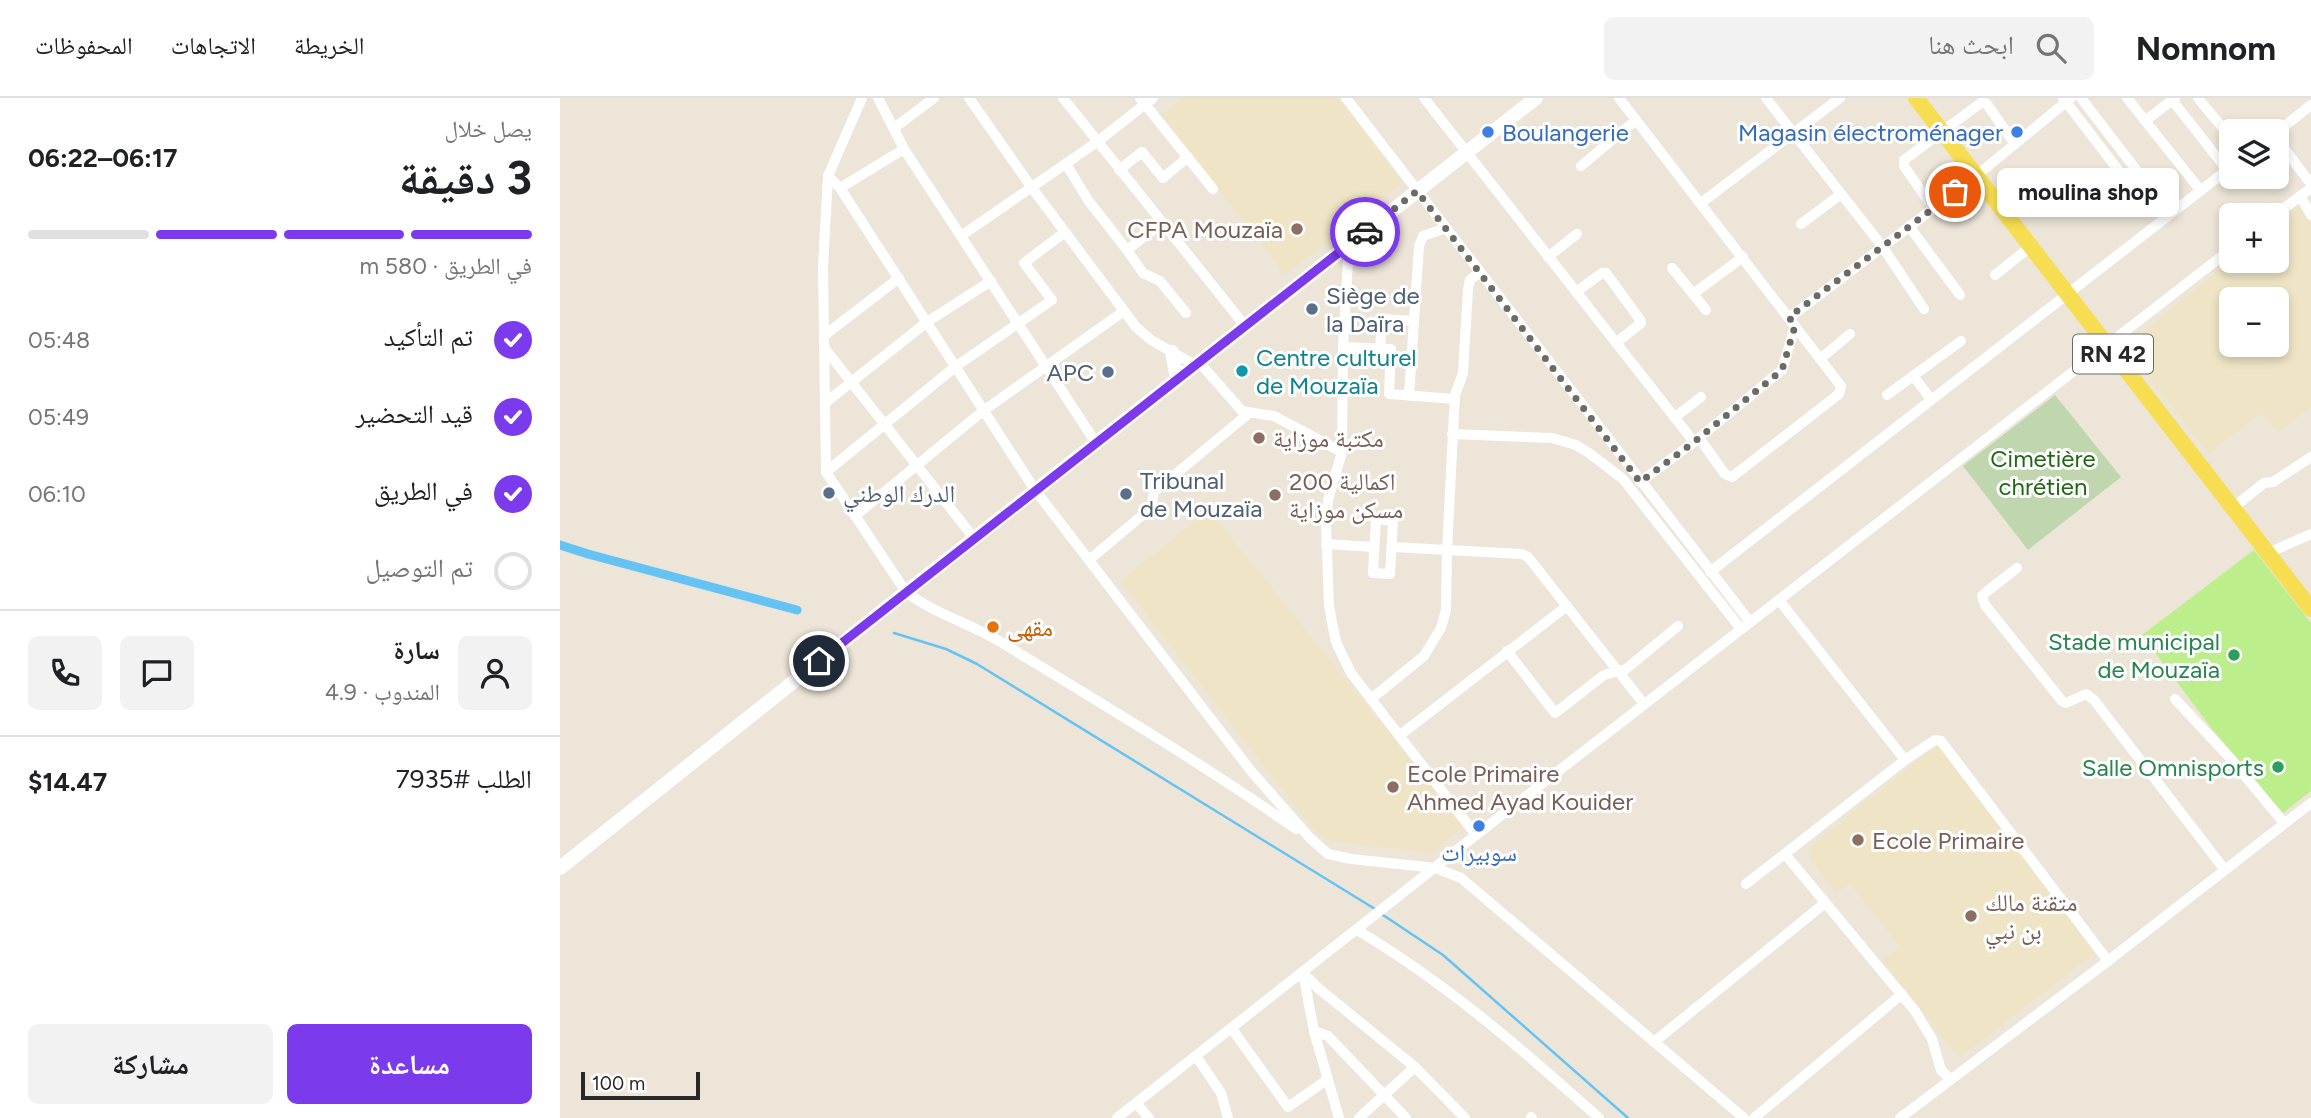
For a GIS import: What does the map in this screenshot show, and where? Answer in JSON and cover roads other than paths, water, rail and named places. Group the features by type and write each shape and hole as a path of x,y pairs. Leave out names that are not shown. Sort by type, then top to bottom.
{"main road":[{"path":"560,868 974,538 1536,98"},
{"name":"RN 42","path":"1916,98 2311,609"},
{"path":"1172,352 1177,379"}],"street":[{"path":"862,98 828,176 823,267 825,472 906,592 920,603 986,634 1223,778 1328,853 1436,868 1461,878 1744,1118"},
{"path":"878,98 904,149 1096,443"},
{"path":"894,128 934,98"},
{"path":"970,98 1032,188 1145,336 1197,363 1238,408 1248,414 1274,416 1342,452"},
{"path":"1063,98 1245,326"},
{"path":"1346,98 1710,572 1746,625"},
{"path":"1424,98 1675,417 1725,474 1732,477 1839,394 1841,386 1619,98"},
{"path":"1766,98 1882,246 1924,309"},
{"path":"1701,203 1840,98"},
{"path":"2081,98 2170,214"},
{"path":"2127,98 2201,191"},
{"path":"2198,98 2219,123"},
{"path":"1640,482 1697,440 1782,370 1792,322 1882,246 1976,176 2067,99 2148,209"},
{"path":"2145,121 2174,99 2219,155"},
{"path":"961,236 1097,142 1146,100 1213,189"},
{"path":"1933,208 1904,166 1904,160 1982,102 1986,103 2015,144"},
{"path":"2289,122 2311,105"},
{"path":"1581,166 1636,120"},
{"path":"841,188 904,149"},
{"path":"1119,170 1142,152 1163,178 1188,158"},
{"path":"2289,156 2311,186 2289,205"},
{"path":"1066,164 1088,200 1143,274 1160,281 1186,313"},
{"path":"828,176 841,188 1035,490 1251,771 1310,838"},
{"path":"1710,572 2219,176"},
{"path":"1801,223 1841,194"},
{"path":"2300,196 2311,215"},
{"path":"1127,250 1162,223"},
{"path":"1909,226 1961,295"},
{"path":"1409,395 1420,240 1423,236 1446,228"},
{"path":"825,472 955,367 1052,300 1024,263 1065,232"},
{"path":"1548,257 1577,234"},
{"path":"1349,244 1343,347 1342,452 1328,500 1326,544 1329,605 1336,642 1351,673 1476,835"},
{"path":"1995,275 2030,247"},
{"path":"1693,294 1743,257"},
{"path":"1117,1118 1476,835 2219,258"},
{"path":"1672,268 1706,310"},
{"path":"1371,699 1424,656 1434,642 1446,610 1455,399 1463,373 1468,289 1470,280 1480,272"},
{"path":"1576,292 1602,273 1606,273 1641,321 1616,343"},
{"path":"825,335 899,278"},
{"path":"825,403 927,322 990,281"},
{"path":"855,516 983,411 1124,311"},
{"path":"1380,349 1382,319 1414,321"},
{"path":"1820,359 1850,334"},
{"path":"1887,395 1961,341"},
{"path":"1343,347 1391,349 1389,394 1455,399"},
{"path":"825,350 974,538"},
{"path":"1913,376 1931,399"},
{"path":"1675,417 1701,397"},
{"path":"1089,560 1147,511 1153,502 1154,492 1248,414"},
{"path":"1452,435 1552,438 1565,440 1589,453 1623,479 1746,625"},
{"path":"2233,508 2264,483 2273,482 2311,457"},
{"path":"1376,519 1393,520 1390,574 1373,573 1374,547 1376,519"},
{"path":"2268,553 2311,534"},
{"path":"1326,544 1374,547"},
{"path":"1392,547 1522,554 1533,562 1644,704"},
{"path":"2017,568 1982,596 1985,605 2063,701 2066,703 2086,694 2094,700 2225,870"},
{"path":"1779,600 1905,760"},
{"path":"1399,736 1567,606"},
{"path":"1507,651 1555,713 1604,675 1618,673 1678,626"},
{"path":"2175,699 2231,759 2284,823"},
{"path":"1746,884 1905,760 1935,740 1941,741 2108,961"},
{"path":"1900,1118 2311,803"},
{"path":"1785,854 1926,1026 1941,1070 1950,1079"},
{"path":"1654,1042 1825,903"},
{"path":"1357,930 1407,960 1483,1017 1599,1118"},
{"path":"1303,973 1314,1031 1339,1118"},
{"path":"1303,973 1415,1067 1460,1116"},
{"path":"1754,1118 1902,994"},
{"path":"1231,1029 1288,1107 1328,1079"},
{"path":"1314,1031 1328,1037 1384,1093 1399,1116"},
{"path":"1196,1056 1221,1093 1228,1118"},
{"path":"1359,1118 1415,1067"},
{"path":"1136,1103 1149,1118"}],"waterway":[{"path":"560,545 797,610"},
{"path":"894,633 946,649 977,664 1375,909"},
{"path":"1380,913 1443,955 1628,1118"}],"place":[{"name":"Boulangerie","path":"1488,132"},
{"name":"Magasin électroménager","path":"2017,132"},
{"name":"moulina shop","path":"1955,192"},
{"name":"CFPA Mouzaïa","path":"1297,229"},
{"name":"Siège de la Daïra","path":"1312,309"},
{"name":"Centre culturel de Mouzaïa","path":"1242,371"},
{"name":"APC","path":"1108,372"},
{"name":"مكتبة موزاية","path":"1259,438"},
{"name":"الدرك الوطني","path":"829,493"},
{"name":"Tribunal de Mouzaïa","path":"1126,494"},
{"name":"اكمالية 200 مسكن موزاية","path":"1275,495"},
{"name":"مقهى","path":"993,627"},
{"name":"Stade municipal de Mouzaïa","path":"2234,655"},
{"name":"Salle Omnisports","path":"2278,767"},
{"name":"Ecole Primaire Ahmed Ayad Kouider","path":"1393,787"},
{"name":"سوبيرات","path":"1479,826"},
{"name":"Ecole Primaire","path":"1858,840"},
{"name":"متقنة مالك بن نبي","path":"1971,916"}],"park label":[{"name":"Cimetière chrétien","path":"2043,472"}]}
